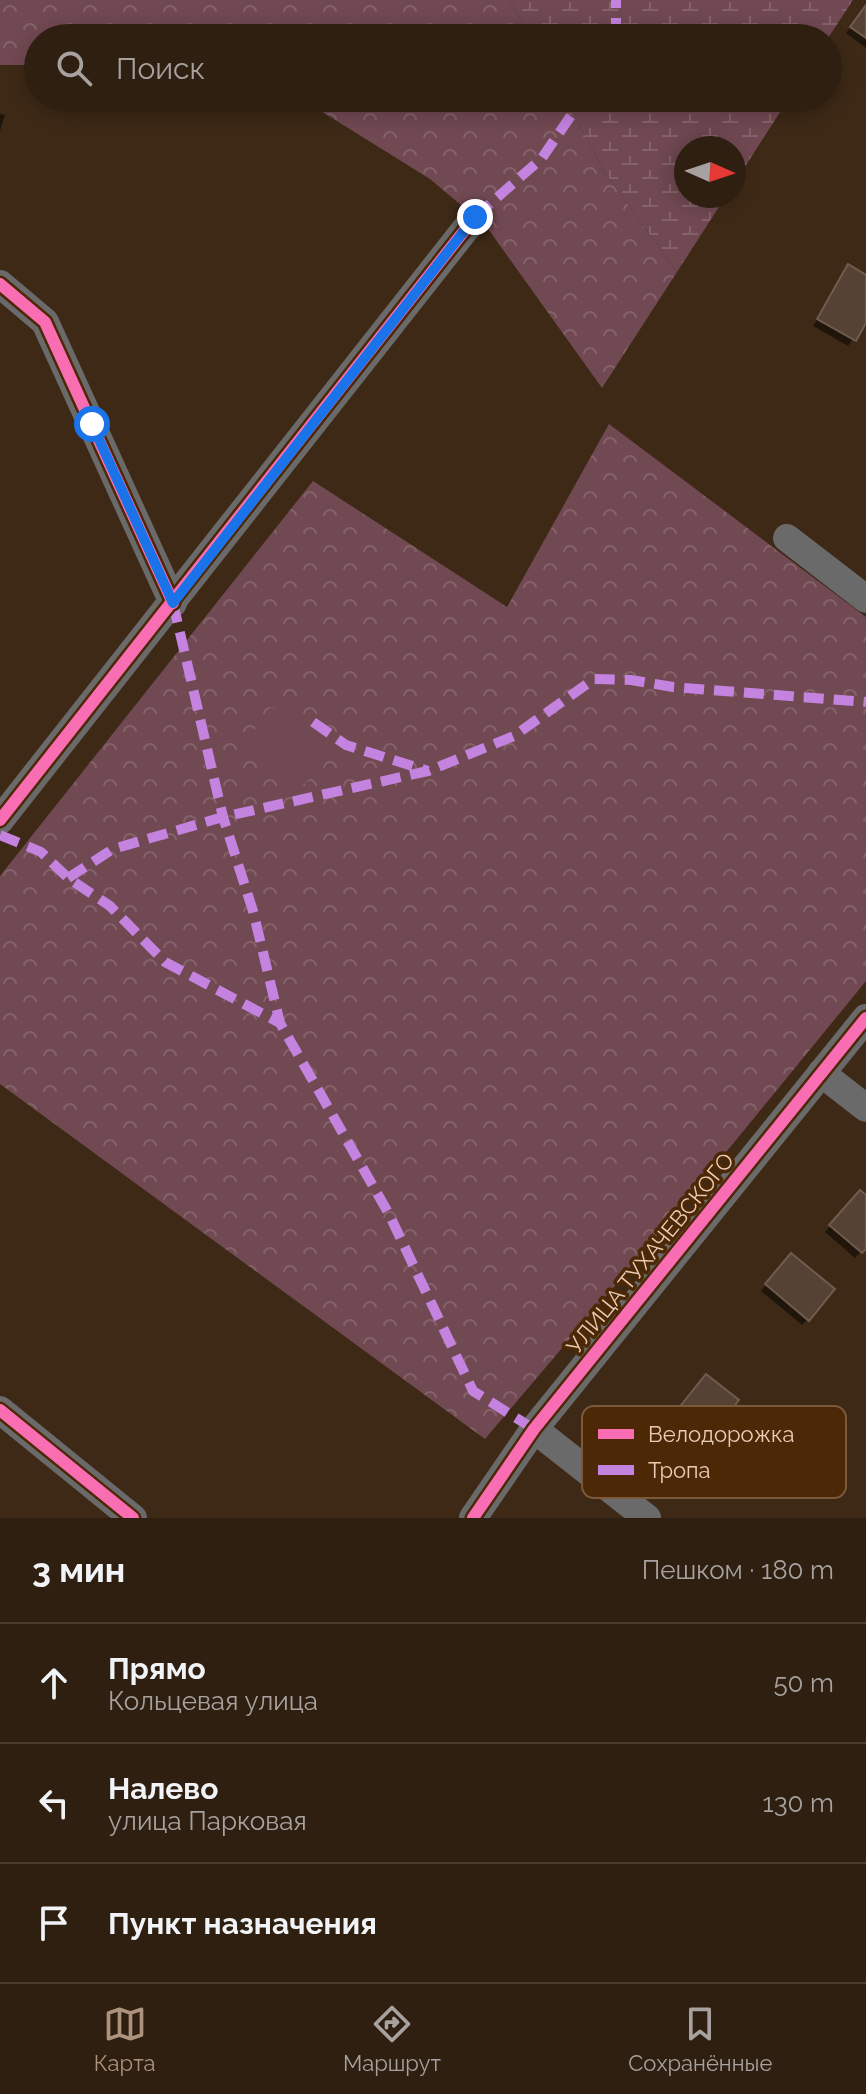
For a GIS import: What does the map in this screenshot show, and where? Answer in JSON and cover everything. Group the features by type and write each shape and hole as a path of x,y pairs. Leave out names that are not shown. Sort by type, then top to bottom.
{"street":[{"path":"0,820 475,217"},
{"path":"0,284 45,322 173,603"},
{"path":"787,538 866,599"},
{"name":"УЛИЦА ТУХАЧЕВСКОГО","path":"473,1518 534,1429 866,1018"},
{"path":"821,1073 866,1108"},
{"path":"0,1410 133,1518"},
{"path":"534,1429 582,1467"},
{"path":"622,1498 647,1518"}],"green space":[{"path":"0,0 510,0 523,24 24,24 24,65 0,65"},
{"path":"510,0 853,0 837,24 523,24"},
{"path":"322,112 572,112 606,174 677,272 602,388 486,226 430,179"},
{"path":"572,112 780,112 746,165 746,136 674,136 674,208 718,208 677,272 606,174"},
{"path":"609,424 866,617 866,981 674,1216 485,1439 0,1084 0,876 313,481 507,607"},
{"path":"271,707 331,748 305,784 246,742"}],"building":[{"path":"866,5 866,38 850,27"},
{"path":"848,264 866,275 866,323 856,341 817,319"},
{"path":"860,1190 866,1195 866,1249 862,1253 829,1225"},
{"path":"791,1253 835,1289 809,1321 765,1284"},
{"path":"706,1374 739,1400 734,1406 680,1406"}],"marked path":[{"path":"616,0 616,24"},
{"path":"475,217 542,158 573,112"},
{"path":"173,603 223,817 253,911 280,1023 389,1214 473,1391 534,1429"},
{"path":"68,878 113,849 223,817 428,771 514,736 594,679 866,702"},
{"path":"313,722 346,745 428,771"},
{"path":"0,835 41,852 68,878 110,906 165,962 280,1023"}],"cycle path":[{"path":"0,820 475,217"},
{"path":"0,284 45,322 173,603"},
{"path":"473,1518 534,1429 866,1018"},
{"path":"0,1410 133,1518"}],"route":[{"path":"92,424 173,603 475,217"}]}
